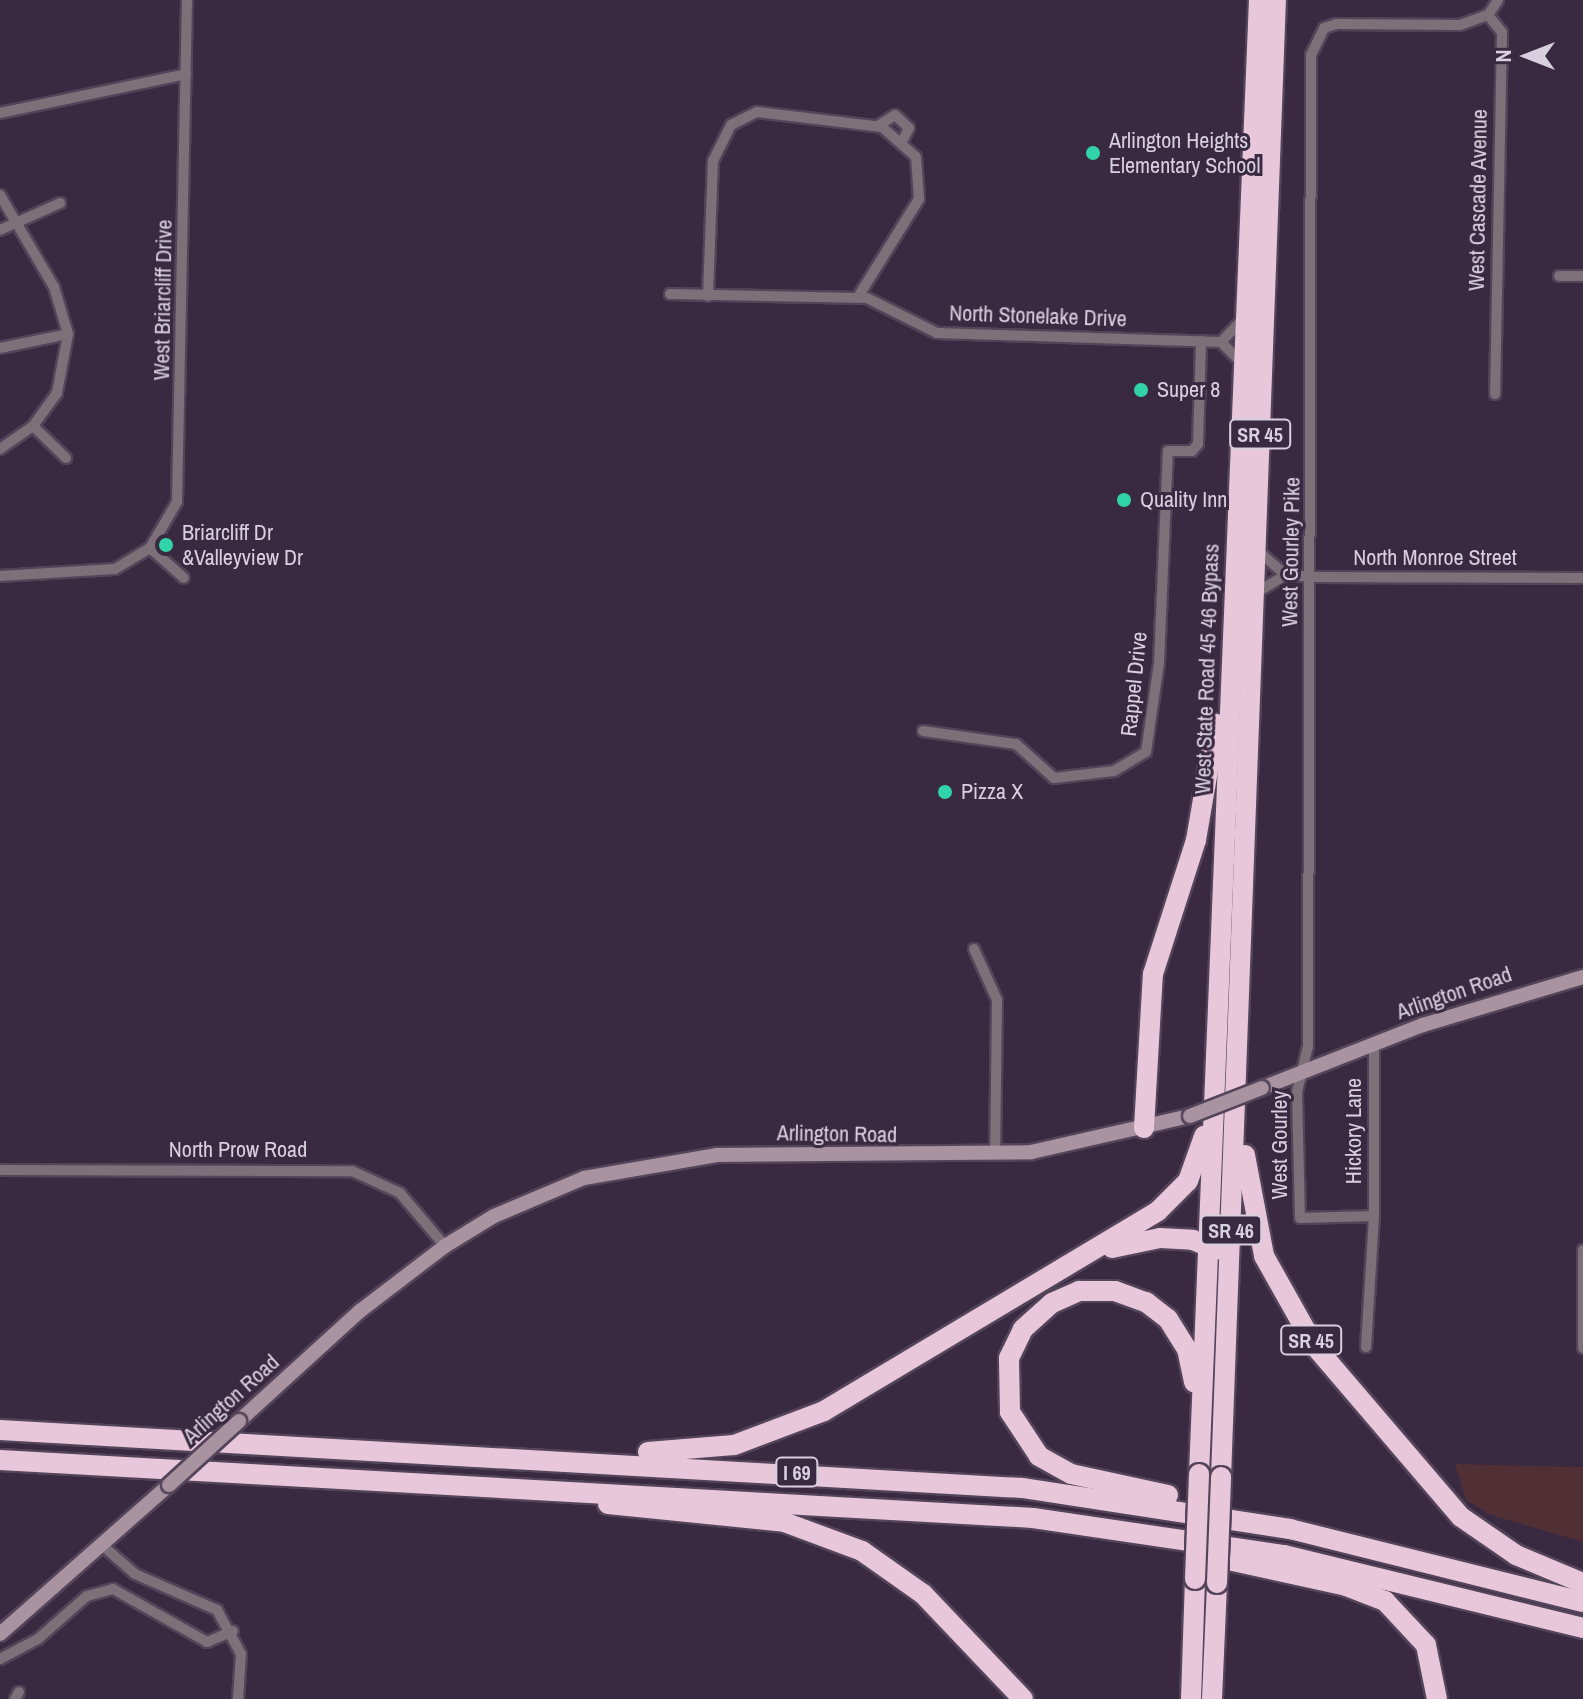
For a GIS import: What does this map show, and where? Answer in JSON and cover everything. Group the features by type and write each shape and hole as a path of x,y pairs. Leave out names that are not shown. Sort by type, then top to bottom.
{"highway":[{"name":"West State Road 45 46 Bypass","path":"1208,1244 1259,0"},
{"name":"West State Road 45 46 Bypass","path":"1240,983 1276,0"},
{"path":"1256,58 1273,87"},
{"path":"1239,456 1258,484"},
{"path":"1144,1128 1153,974 1196,840 1218,702 1231,675"},
{"name":"SR 46","path":"1212,1699 1240,983"},
{"name":"SR 45","path":"1240,983 1248,1196 1280,1292 1314,1345 1448,1505 1516,1555 1583,1583"},
{"path":"466,1455 697,1451 762,1437 824,1411 1046,1281 1158,1211 1183,1188 1203,1146 1216,1052"},
{"path":"1046,1281 1131,1241 1208,1244 1229,1284"},
{"name":"SR 45","path":"1191,1699 1208,1244"},
{"path":"1200,1466 1191,1361 1176,1328 1157,1309 1125,1293 1088,1290 1052,1303 1023,1329 1009,1358 1006,1399 1021,1435 1051,1465 1337,1539"},
{"name":"I 69","path":"0,1430 990,1485 1180,1509 1337,1539 1583,1602"},
{"name":"I 69","path":"0,1460 906,1507 1080,1523 1346,1568 1583,1628"},
{"path":"441,1484 767,1519 831,1537 913,1585 1023,1699"},
{"path":"1080,1523 1374,1595 1421,1637 1437,1699"},
{"path":"1216,1591 1222,1699"}],"street":[{"name":"West Briarcliff Drive","path":"150,548 174,513 181,481 187,0"},
{"path":"1488,15 1498,0"},
{"name":"West Cascade Avenue","path":"1488,15 1502,32 1495,394"},
{"name":"West Gourley Pike","path":"1302,1073 1308,1046 1312,577 1311,55 1324,28 1336,24 1460,25 1488,15"},
{"path":"0,113 186,74"},
{"path":"708,296 713,161 736,120 764,112 878,126 903,140 920,171 919,199 858,297"},
{"path":"878,126 895,115 909,128 903,140"},
{"path":"0,195 60,301 68,334 57,393 33,426 0,449"},
{"path":"0,230 19,226 60,203"},
{"path":"1559,276 1583,276"},
{"name":"North Stonelake Drive","path":"670,294 858,297 937,333 1221,342"},
{"path":"1243,363 1221,342 1244,318"},
{"path":"0,348 68,334"},
{"name":"Rappel Drive","path":"923,731 1016,744 1054,778 1114,771 1142,758 1149,743 1158,670 1168,451 1195,449 1201,341"},
{"path":"33,426 66,458"},
{"path":"0,576 102,573 150,548 184,578"},
{"path":"1254,595 1286,575 1255,548"},
{"name":"North Monroe Street","path":"1286,575 1583,578"},
{"path":"974,949 997,1000 995,1154"},
{"name":"Arlington Road","path":"0,1634 360,1311 445,1246 539,1195 635,1167 717,1155 995,1154 1144,1128 1190,1116 1374,1045 1583,977"},
{"name":"Hickory Lane","path":"1366,1347 1374,1216 1374,1045"},
{"name":"West Gourley","path":"1300,1218 1302,1073"},
{"name":"North Prow Road","path":"0,1170 352,1171 400,1193 445,1246"},
{"name":"Hickory Lane","path":"1300,1218 1374,1216"},
{"path":"1583,1250 1583,1348"},
{"path":"102,1545 135,1574 217,1610 233,1631 241,1654 238,1699"},
{"path":"0,1659 38,1639 87,1596 113,1589 207,1642 233,1631"}],"shaded area":[{"path":"1455,1464 1583,1467 1583,1542 1491,1515 1466,1500"}],"place":[{"name":"Arlington Heights Elementary School","path":"1093,153"},
{"name":"Super 8","path":"1141,390"},
{"name":"Quality Inn","path":"1124,500"},
{"name":"Briarcliff Dr &Valleyview Dr","path":"166,545"},
{"name":"Pizza X","path":"945,792"}]}
